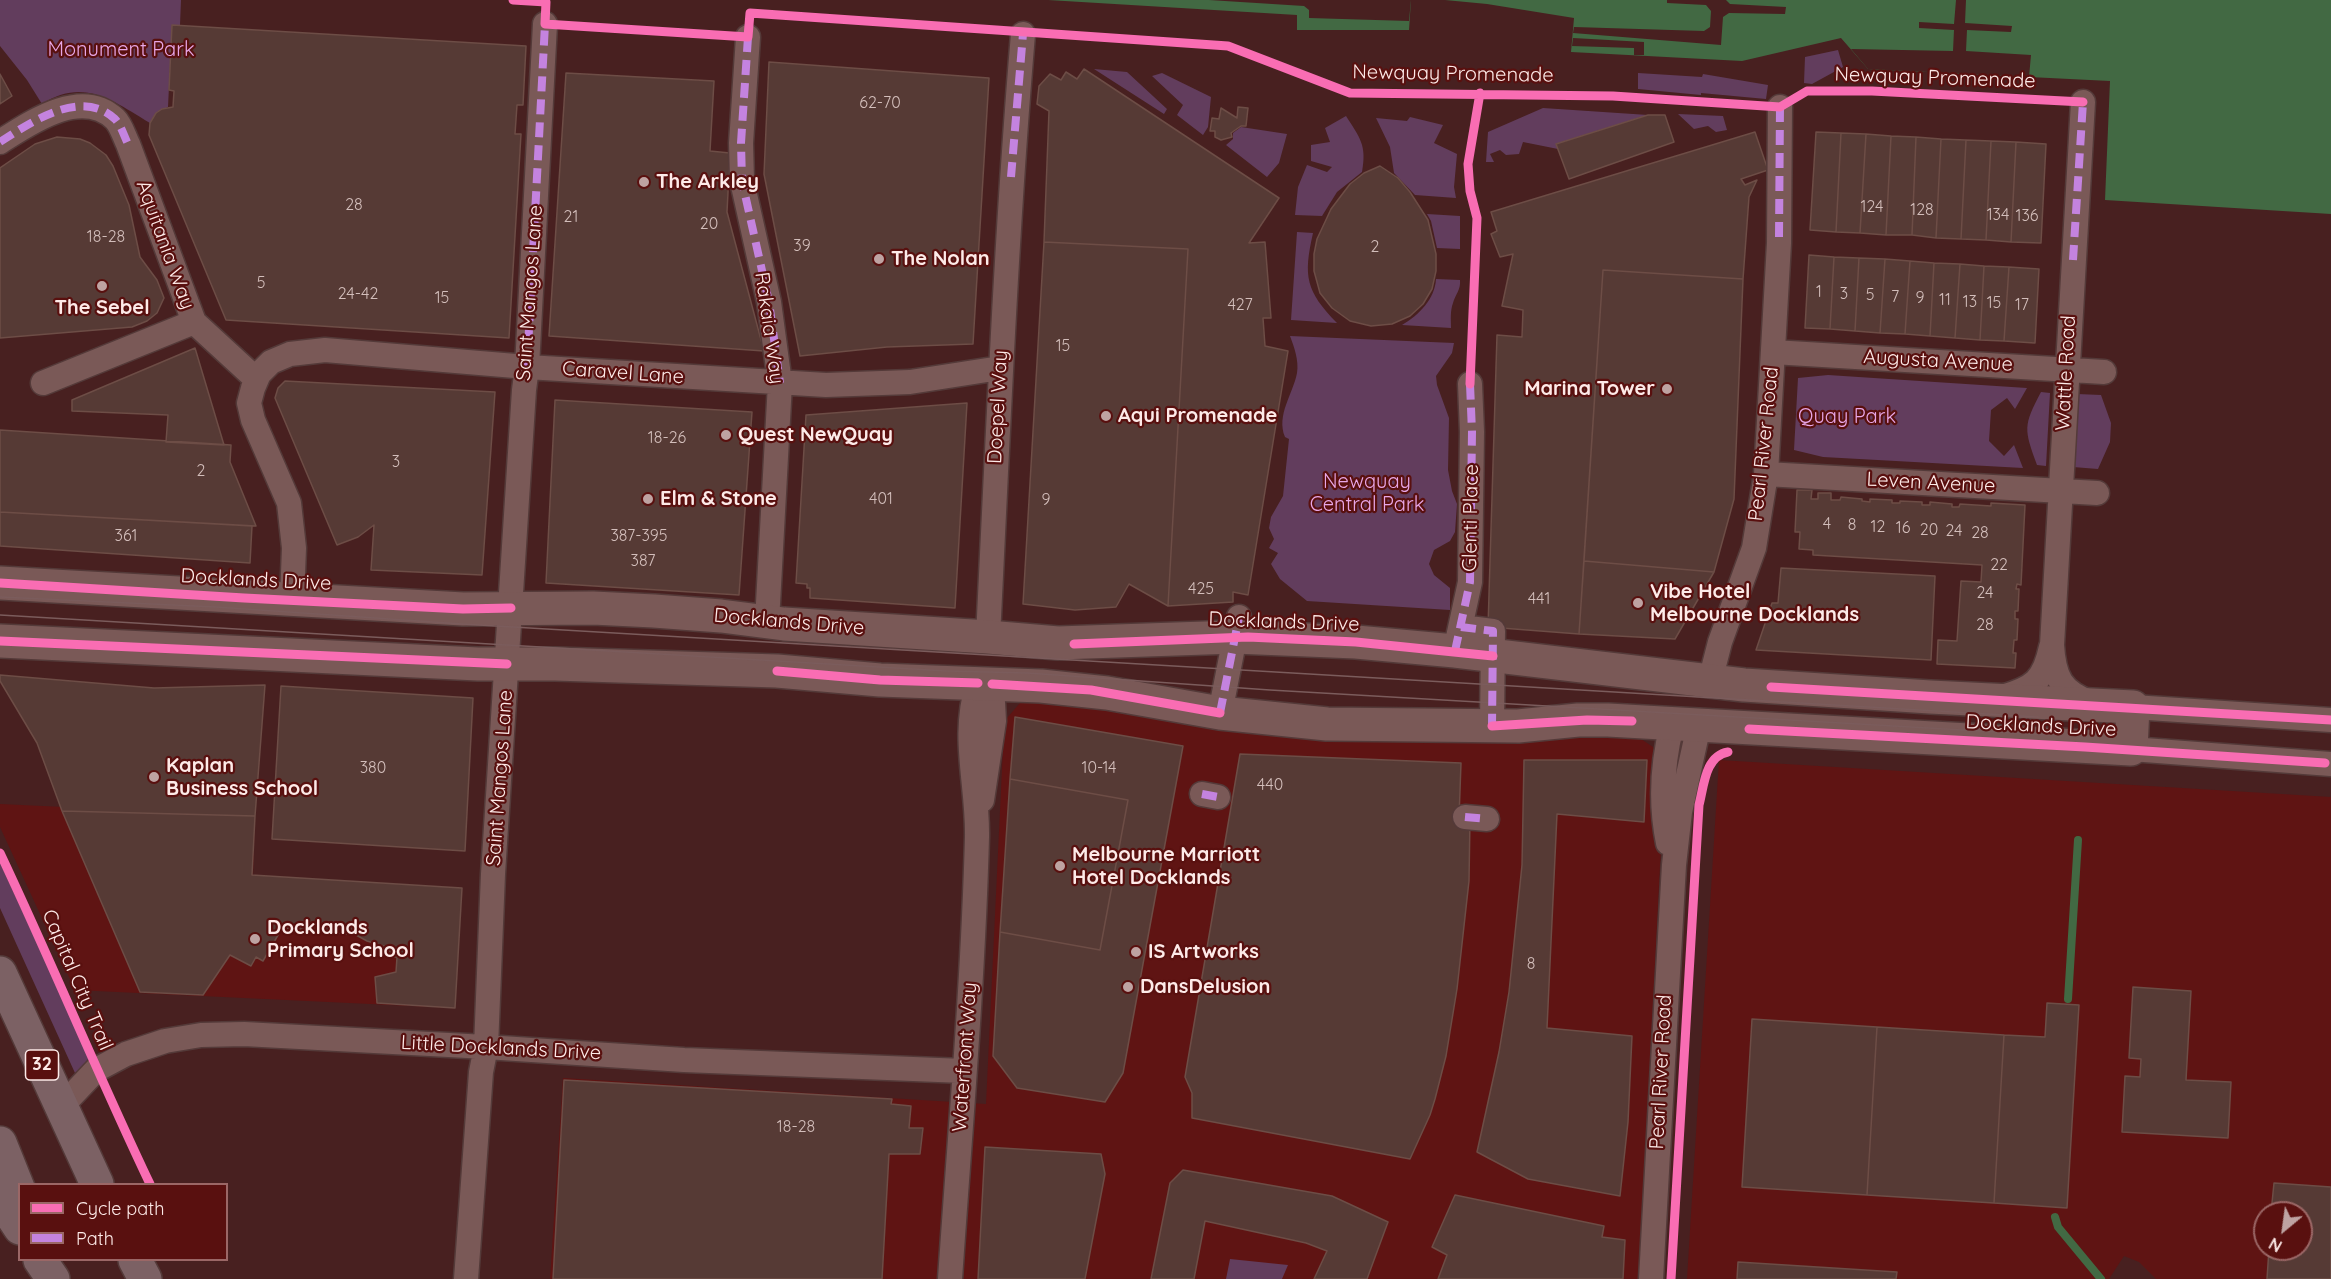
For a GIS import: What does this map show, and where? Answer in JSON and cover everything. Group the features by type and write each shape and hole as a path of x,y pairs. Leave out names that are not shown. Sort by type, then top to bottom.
{"main road":[{"name":"32","path":"0,973 96,1183"},
{"path":"0,1143 18,1188"},
{"path":"0,1198 18,1225"},
{"path":"41,1261 53,1279"},
{"path":"46,1261 53,1279"},
{"path":"136,1261 145,1279"}],"street":[{"name":"Saint Mangos Lane","path":"466,1279 482,1072 486,1047 493,874 527,367 545,24"},
{"name":"Doepel Way","path":"988,637 1011,177 1023,34"},
{"name":"Rakaia Way","path":"748,37 741,143 742,181 769,302 780,383 767,622"},
{"name":"Wattle Road","path":"2083,102 2052,645 2058,677 2065,689 2081,699 2113,706"},
{"name":"Aquitania Way","path":"0,142 43,116 78,106 96,110 114,118 128,144 194,322 256,379"},
{"name":"Pearl River Road","path":"1651,1279 1652,1221 1674,865 1686,725 1719,645 1754,548 1766,474 1779,237 1780,106"},
{"path":"43,383 194,322"},
{"name":"Caravel Lane","path":"256,379 265,368 279,358 315,350 527,367 780,383 867,385 910,382 1000,368"},
{"name":"Augusta Avenue","path":"1773,352 2104,372"},
{"path":"256,379 250,396 250,411 282,485 292,519 294,548 292,599"},
{"name":"Glenti Place","path":"1458,639 1470,582 1472,432 1470,384"},
{"name":"Leven Avenue","path":"1766,474 2097,493"},
{"name":"Docklands Drive","path":"0,583 463,609 633,610 1074,644 1237,627 1356,642 1458,639 1492,656 1744,685 2331,720"},
{"path":"1220,713 1237,627"},
{"name":"Waterfront Way","path":"950,1279 977,834 994,721 985,683 988,637"},
{"name":"Docklands Drive","path":"0,641 507,664 777,671 880,680 985,683 1091,690 1220,713 1327,724 1492,726 1587,720 2119,749 2331,764"},
{"name":"Wattle Road","path":"1990,700 2032,686 2044,671 2052,645"},
{"path":"1492,656 1492,726"},
{"path":"2113,706 2119,749"},
{"name":"Little Docklands Drive","path":"61,1107 96,1070 126,1054 165,1041 201,1035 244,1034 684,1060 964,1071"}],"shaded area":[{"path":"1048,0 1411,0 1409,30 1297,30 1297,15"},
{"path":"1445,0 2331,0 2331,214 2105,200 2110,81 1868,69 1841,38 1742,61 1571,52 1574,18 1487,4"},
{"path":"1032,698 1624,732 1653,747 1658,755 1661,846 1639,1279 550,1279 563,1078 986,1104 1004,727 1007,718 1020,703"},
{"path":"1719,760 2331,797 2331,1279 2156,1279 2139,1262 2124,1256 2109,1279 1687,1279"},
{"name":"Docklands Primary School","path":"0,804 255,816 253,875 462,888 455,1008 75,990 0,827"}],"green space":[{"name":"Monument Park","path":"0,0 181,0 180,25 172,25 168,107 156,113 150,123 111,100 85,92 71,92 42,104 27,80 0,46"},
{"path":"1838,50 1843,67 1812,84 1804,83 1805,57"},
{"path":"1094,69 1127,72 1167,109 1164,114"},
{"path":"1162,73 1211,97 1208,127 1203,135 1177,115 1183,105 1152,76"},
{"path":"1638,73 1702,77 1703,74 1768,85 1766,99 1638,89"},
{"path":"1543,108 1648,115 1556,144 1558,149 1523,142 1519,154 1506,155 1500,150 1490,154 1494,162 1486,162 1488,132"},
{"path":"1678,114 1723,116 1727,130 1716,132 1708,126 1694,129"},
{"path":"1346,116 1363,148 1362,172 1337,192 1322,216 1295,215 1298,187 1307,165 1327,172 1332,167 1311,161 1311,145 1330,142 1325,128"},
{"path":"1410,117 1443,125 1434,143 1457,154 1454,187 1456,198 1415,195 1394,173 1390,147 1376,118 1407,121"},
{"path":"1241,127 1287,134 1279,163 1267,177 1226,145 1233,139 1233,133"},
{"path":"1427,214 1460,216 1460,249 1437,248 1431,221"},
{"path":"1297,232 1313,233 1308,261 1310,282 1319,302 1337,323 1291,320"},
{"path":"1436,279 1460,280 1460,287 1451,309 1451,328 1402,325 1425,306 1433,293"},
{"name":"Newquay Central Park","path":"1290,336 1454,343 1452,353 1436,376 1449,418 1448,470 1457,504 1455,532 1450,541 1434,550 1429,564 1434,575 1450,588 1450,610 1307,601 1280,579 1271,564 1278,553 1269,548 1274,539 1269,528 1271,517 1283,496 1289,439 1285,437 1283,429 1284,413 1297,373 1296,354"},
{"name":"Quay Park","path":"1828,375 2027,388 2015,409 2007,398 1991,410 1989,441 2004,456 2014,445 2023,468 1823,457 1794,450 1798,378"},
{"path":"2041,392 2050,393 2046,466 2037,465 2027,428"},
{"path":"2077,394 2101,395 2111,423 2110,442 2098,469 2073,467"},
{"path":"0,863 90,1062 75,1073 0,908"},
{"path":"1230,1259 1288,1265 1282,1279 1226,1279"}],"pier":[{"path":"1209,0 1411,0 1409,21 1309,18 1309,10 1304,6"},
{"path":"1667,0 1726,0 1730,4 1786,7 1785,14 1729,13 1723,17 1721,45 1573,33 1574,27 1704,31 1710,27 1711,11 1706,5 1667,3"},
{"path":"1956,0 1966,0 1965,23 2012,26 2011,32 1967,30 1966,51 2031,55 2029,77 1868,69 1851,49 1953,51 1954,30 1919,28 1919,22 1954,24"},
{"path":"1573,38 1644,42 1644,55 1634,55 1634,48 1572,46"}],"building":[{"path":"172,25 526,46 523,105 517,105 515,134 521,134 509,338 226,320 149,135 150,123 156,113 173,107 174,91 169,90"},
{"name":"The Nolan","path":"769,62 989,78 973,344 887,347 800,356 764,174"},
{"path":"1084,69 1279,198 1249,243 1265,242 1271,318 1263,318 1265,346 1288,351 1248,595 1233,592 1233,602 1168,606 1188,249 1044,242 1049,111 1037,104 1039,86 1050,74 1061,80 1066,72 1077,79"},
{"name":"The Arkley","path":"566,73 714,81 710,151 730,153 727,212 764,351 549,336"},
{"path":"0,74 12,96 0,104"},
{"path":"1238,107 1248,108 1246,126 1241,126 1231,133 1232,137 1221,140 1215,137 1215,131 1210,131 1212,118 1219,119 1221,108 1237,118"},
{"path":"1648,115 1665,115 1674,142 1569,179 1556,144"},
{"path":"1755,132 1768,170 1741,179 1745,185 1757,180 1749,197 1743,279 1603,270 1579,634 1488,627 1497,335 1522,337 1523,310 1502,306 1513,254 1500,257 1491,234 1497,231 1491,212"},
{"path":"1816,132 1841,133 1836,232 1810,230"},
{"path":"1841,133 1866,134 1860,233 1836,232"},
{"path":"1866,134 1891,136 1886,235 1860,233"},
{"path":"1891,136 1916,137 1912,235 1886,235"},
{"path":"57,137 80,139 90,143 106,155 129,205 140,257 157,280 164,298 157,313 147,321 132,327 0,338 0,168 35,144"},
{"path":"1916,137 1941,139 1936,238 1912,235"},
{"path":"1941,139 1966,140 1961,239 1936,238"},
{"path":"1966,140 1991,141 1986,240 1961,239"},
{"path":"1991,141 2016,142 2011,242 1986,240"},
{"path":"2016,142 2046,144 2041,243 2011,242"},
{"path":"1380,166 1398,178 1428,220 1436,254 1436,271 1432,289 1423,304 1410,316 1392,324 1371,326 1350,321 1332,308 1320,293 1314,271 1314,254 1317,239 1331,209 1350,184 1364,173"},
{"name":"Aqui Promenade","path":"1044,242 1188,249 1168,606 1129,584 1116,607 1075,610 1023,604"},
{"path":"1809,255 1834,257 1830,329 1805,328"},
{"path":"1834,257 1859,258 1855,331 1830,329"},
{"path":"1859,258 1885,259 1880,333 1855,331"},
{"path":"1885,259 1910,261 1905,334 1880,333"},
{"path":"1910,261 1934,263 1930,336 1905,334"},
{"path":"1934,263 1960,264 1955,338 1930,336"},
{"path":"1960,264 1984,266 1980,340 1955,338"},
{"path":"1984,266 2009,267 2004,341 1980,340"},
{"path":"2009,267 2039,269 2035,343 2004,341"},
{"name":"Marina Tower","path":"1603,270 1743,279 1734,499 1714,572 1584,561"},
{"path":"195,348 224,445 166,442 168,415 72,411 72,400"},
{"path":"285,381 495,392 482,575 371,570 374,525 358,537 337,545 275,398 278,388"},
{"name":"Elm & Stone","path":"555,400 752,412 739,595 546,583"},
{"path":"967,403 955,608 810,598 810,588 807,588 807,584 796,583 806,415"},
{"path":"0,430 231,445 230,462 256,526 0,512"},
{"path":"1797,490 1812,490 1811,499 1818,499 1818,493 1831,493 1831,500 1840,500 1841,497 1870,502 1870,499 1892,500 1892,503 1922,502 1922,505 1930,505 1930,502 1952,504 1952,507 1959,507 1960,504 1991,506 1991,503 2025,505 2021,585 2017,584 2016,589 2019,589 2018,611 2015,611 2015,619 2018,619 2017,640 2014,640 2013,653 2016,653 2015,668 1937,664 1938,640 1957,641 1961,581 1981,582 1982,565 1813,555 1813,550 1799,549 1800,532 1795,532"},
{"path":"0,512 252,526 250,563 0,546"},
{"name":"Vibe Hotel Melbourne Docklands","path":"1584,561 1714,572 1675,639 1579,634"},
{"path":"1781,568 1935,576 1931,660 1756,650 1772,603 1778,603"},
{"name":"Kaplan Business School","path":"0,675 154,688 265,685 255,816 62,811 37,743 0,681"},
{"path":"281,686 473,698 465,851 272,839"},
{"path":"1015,717 1183,746 1123,1073 1105,1102 1017,1088 993,1056 1000,932 1100,950 1128,800 1010,779"},
{"path":"1240,754 1461,763 1459,818 1470,818 1469,881 1457,989 1446,1056 1435,1099 1410,1159 1192,1118 1192,1093 1185,1077"},
{"path":"1524,760 1647,760 1644,822 1557,814 1547,1028 1632,1036 1628,1122 1620,1196 1528,1179 1477,1152 1499,1052 1509,992 1522,865"},
{"name":"Melbourne Marriott Hotel Docklands","path":"1010,779 1128,800 1100,950 1000,932"},
{"name":"Docklands Primary School","path":"62,811 255,816 252,875 462,888 455,1008 377,1003 375,977 396,972 397,957 394,957 387,947 356,935 288,928 281,930 263,961 256,957 251,966 230,955 203,995 140,992"},
{"path":"2133,987 2191,991 2186,1080 2231,1082 2228,1138 2122,1132 2125,1076 2140,1077 2141,1059 2129,1058"},
{"path":"2047,1003 2079,1005 2067,1208 1994,1203 2004,1035 2045,1037"},
{"path":"1752,1019 1877,1027 1867,1195 1742,1187"},
{"path":"1877,1027 2004,1035 1994,1203 1867,1195"},
{"path":"564,1080 892,1099 891,1104 911,1106 909,1128 923,1128 920,1154 889,1154 882,1279 553,1279"},
{"path":"985,1147 1101,1154 1105,1174 1085,1279 978,1279"},
{"path":"1183,1170 1332,1196 1388,1222 1367,1279 1314,1279 1327,1251 1306,1243 1205,1221 1194,1279 1151,1279 1170,1183"},
{"path":"2274,1183 2331,1187 2331,1279 2267,1279 2268,1261 2313,1261 2313,1201 2272,1201"},
{"path":"1455,1195 1604,1226 1602,1237 1625,1240 1623,1279 1438,1279 1447,1255 1432,1247"},
{"path":"1738,1262 1897,1272 1896,1279 1737,1279"}],"waterway":[{"path":"2068,999 2078,840"},
{"path":"2055,1217 2058,1227 2101,1279"}],"tram line":[{"path":"0,597 216,607 462,624 2038,717"},
{"path":"0,615 946,671 1027,673 1270,690 2049,735"}],"marked path":[{"path":"527,367 545,24"},
{"path":"1011,177 1023,34"},
{"path":"748,37 741,143 742,181 769,302 780,383"},
{"path":"2073,260 2083,102"},
{"path":"0,142 56,111 87,106 102,110 115,119 128,144"},
{"path":"1779,237 1780,107"},
{"path":"1455,651 1470,582 1472,432 1470,384"},
{"path":"1220,713 1239,617"},
{"path":"1461,627 1493,631 1492,726"},
{"path":"1202,794 1218,797"},
{"path":"1465,817 1487,819"}],"cycle path":[{"name":"Newquay Promenade","path":"513,0 546,2 545,24 748,37 750,13 1228,46 1350,93 1613,96 1780,107 1807,91 1872,91 2083,102"},
{"name":"Newquay Promenade","path":"1470,384 1477,218 1470,191 1468,164 1480,93"},
{"path":"0,583 463,609 511,608"},
{"path":"1074,644 1248,637 1356,642 1493,656"},
{"path":"0,641 507,664"},
{"path":"777,671 880,680 978,683"},
{"path":"992,684 1091,690 1220,713"},
{"path":"1771,687 2331,720"},
{"path":"1492,726 1587,720 1632,721"},
{"path":"1749,729 2085,747 2325,763"},
{"path":"1671,1279 1699,805 1710,766 1714,759 1728,752"},
{"name":"Capital City Trail","path":"0,853 150,1183"}],"place":[{"name":"The Arkley","path":"644,182"},
{"name":"The Nolan","path":"879,259"},
{"name":"The Sebel","path":"102,286"},
{"name":"Marina Tower","path":"1667,389"},
{"name":"Aqui Promenade","path":"1106,416"},
{"name":"Quest NewQuay","path":"726,435"},
{"name":"Elm & Stone","path":"648,499"},
{"name":"Vibe Hotel Melbourne Docklands","path":"1638,603"},
{"name":"Kaplan Business School","path":"154,777"},
{"name":"Melbourne Marriott Hotel Docklands","path":"1060,866"},
{"name":"Docklands Primary School","path":"255,939"},
{"name":"IS Artworks","path":"1136,952"},
{"name":"DansDelusion","path":"1128,987"}]}
